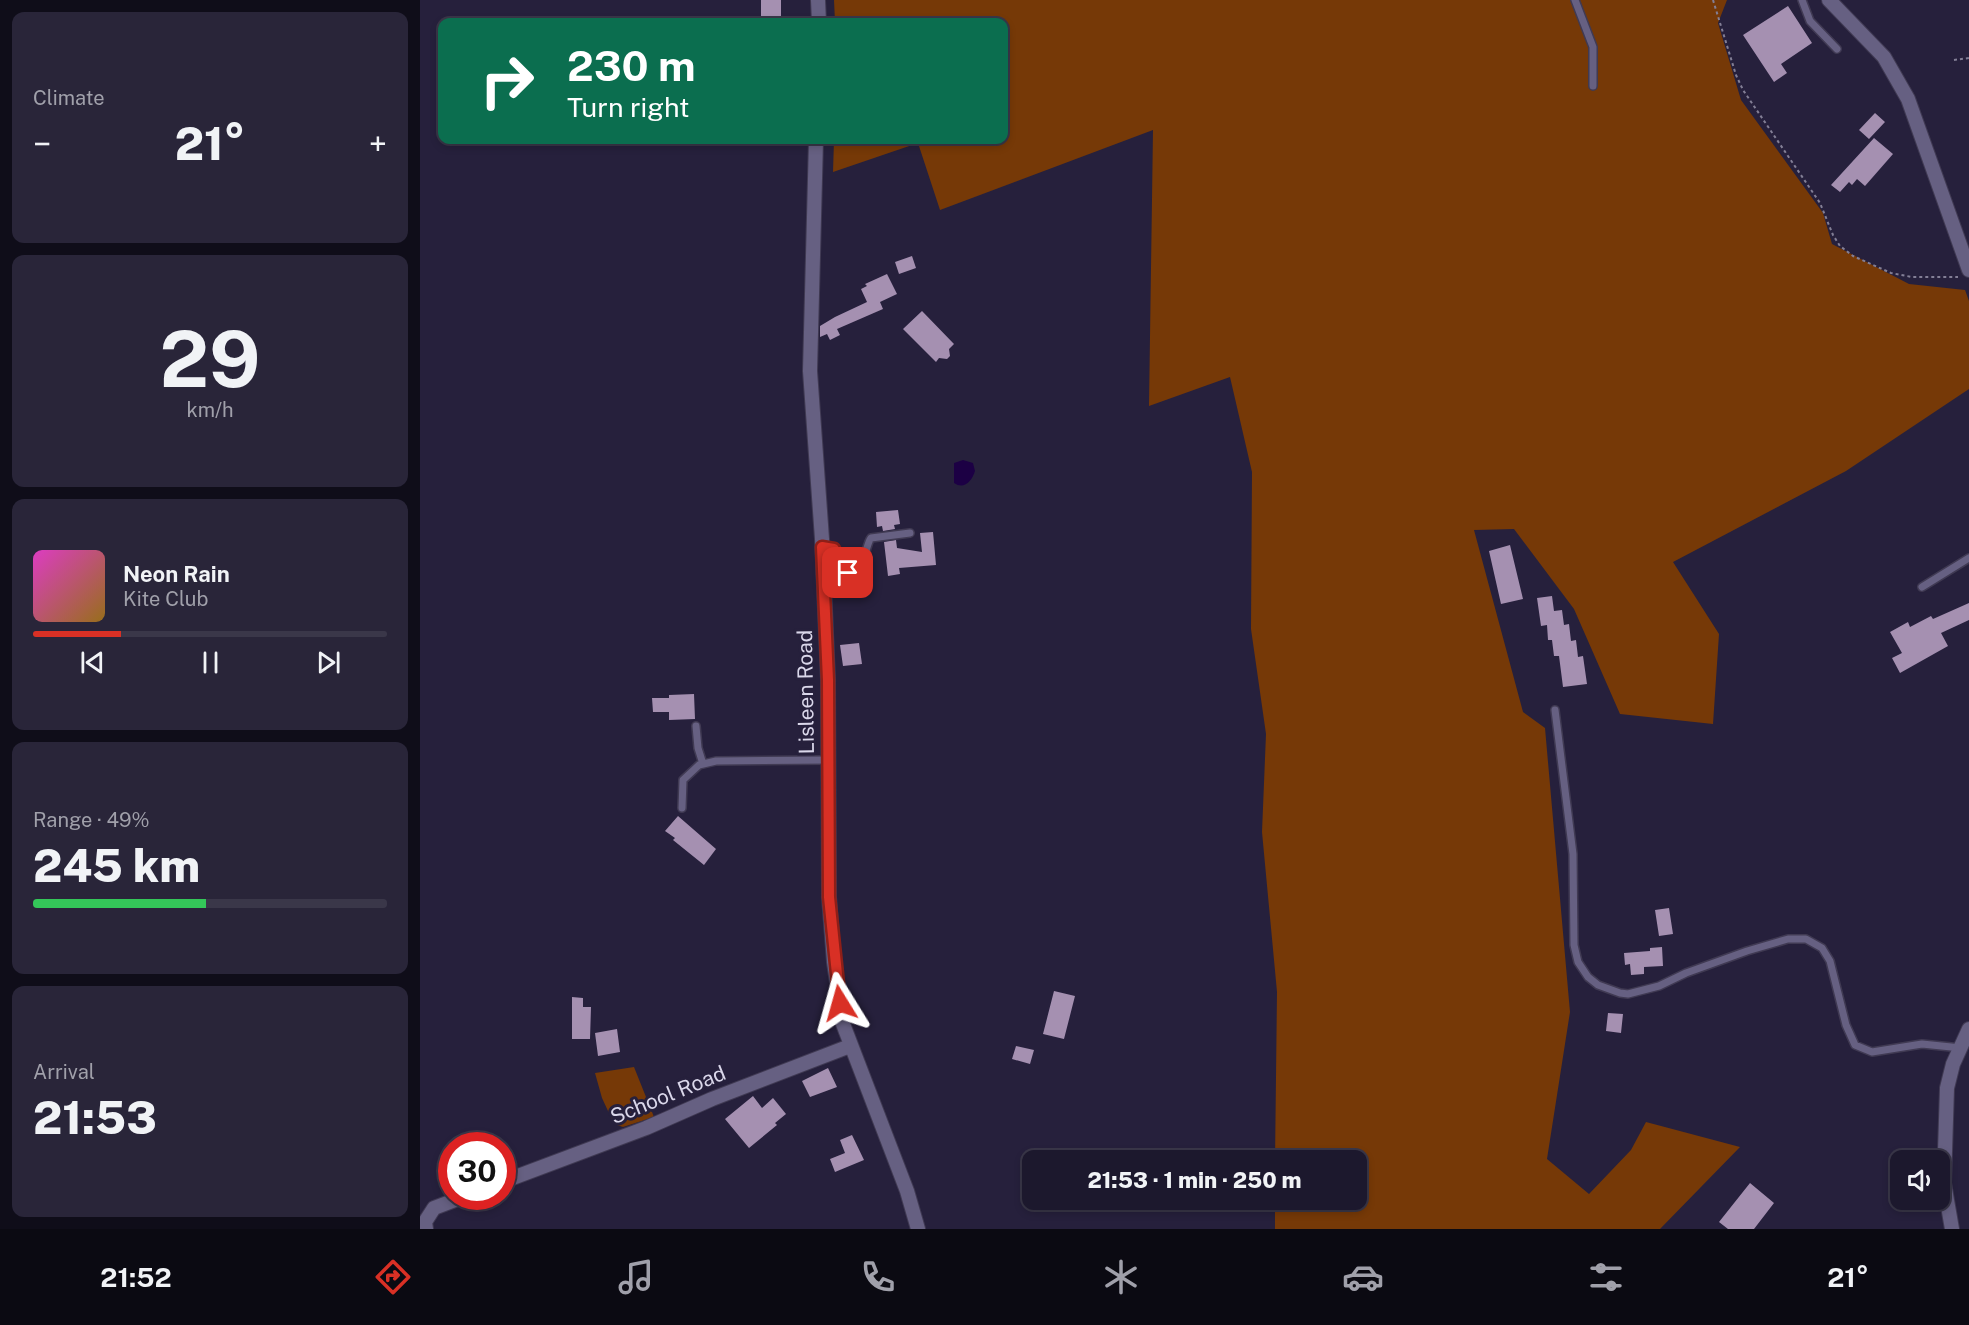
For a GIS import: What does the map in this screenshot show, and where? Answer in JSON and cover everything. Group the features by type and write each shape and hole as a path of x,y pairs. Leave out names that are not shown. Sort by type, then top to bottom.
{"street":[{"path":"818,0 819,18"},
{"path":"1829,0 1884,57 1908,99 1966,273"},
{"name":"Lisleen Road","path":"816,144 810,371 822,547 829,760 829,897 834,962 843,1024 907,1191 918,1229"},
{"path":"1952,1229 1944,1183 1947,1088 1953,1064 1969,1029"},
{"name":"School Road","path":"516,1177 646,1128 732,1091 850,1046"},
{"path":"426,1229 425,1222 434,1208 438,1206"}],"lane":[{"path":"1575,0 1593,47 1593,86"},
{"path":"1802,0 1810,21 1837,49"},
{"path":"822,547 834,549 843,569 854,574 861,571 865,549 871,538 910,533"},
{"path":"1922,587 1969,558"},
{"path":"1555,710 1573,854 1575,945 1578,962 1588,977 1598,985 1628,994 1659,986 1686,973 1747,951 1788,939 1806,939 1822,948 1830,961 1846,1025 1856,1045 1872,1052 1922,1044 1961,1048"},
{"path":"696,726 698,748 703,764"},
{"path":"682,808 683,780 699,765 716,761 829,760"}],"path":[{"path":"1713,0 1736,75 1743,90 1814,194 1840,246 1853,256 1891,273 1912,277 1966,273"},
{"path":"1954,60 1969,58"}],"shaded area":[{"path":"834,0 1727,0 1718,23 1741,100 1823,213 1832,244 1909,284 1965,290 1969,301 1969,389 1846,471 1673,562 1719,634 1713,724 1620,714 1574,609 1514,529 1474,530 1523,712 1545,728 1570,1012 1547,1159 1589,1194 1631,1150 1646,1122 1740,1147 1660,1229 1275,1229 1275,1210 1367,1210 1367,1150 1275,1150 1277,992 1262,832 1266,734 1251,629 1252,472 1230,377 1149,406 1153,130 940,210 918,144 1008,144 1008,18 835,18"},
{"path":"834,144 915,144 833,172"},
{"path":"963,460 973,463 975,471 970,481 964,485 958,485 954,483 954,463"},
{"path":"634,1067 654,1117 623,1127 614,1124 602,1098 595,1073"}],"building":[{"path":"761,0 781,0 781,18 761,18"},
{"path":"1788,6 1812,43 1781,64 1787,73 1774,82 1743,35"},
{"path":"1875,113 1885,122 1869,139 1859,130"},
{"path":"1874,138 1893,154 1865,186 1857,179 1852,185 1849,182 1840,192 1831,185"},
{"path":"912,256 916,268 899,274 895,262"},
{"path":"887,274 897,294 880,302 883,309 837,329 840,335 830,340 827,334 820,337 820,326 867,302 861,289 867,286 865,284"},
{"path":"922,311 954,344 949,349 950,356 947,359 939,358 936,362 903,329"},
{"path":"898,510 900,524 894,525 895,529 883,531 882,526 877,527 876,512"},
{"path":"933,532 936,565 899,568 900,574 888,576 884,542 896,540 897,548 922,552 920,533"},
{"path":"1510,545 1523,599 1501,604 1489,551"},
{"path":"1552,596 1554,611 1562,610 1564,625 1569,624 1571,641 1576,640 1578,657 1583,656 1587,684 1563,687 1559,656 1554,656 1552,640 1548,640 1547,625 1541,626 1537,598"},
{"path":"1969,603 1969,620 1941,633 1948,646 1900,673 1892,658 1902,653 1890,632 1908,622 1910,627 1931,616 1933,619"},
{"path":"859,643 862,664 843,666 840,645"},
{"path":"694,694 695,719 669,720 669,712 653,712 652,698"},
{"path":"678,816 716,849 704,865 665,831"},
{"path":"1669,908 1673,934 1659,936 1655,910"},
{"path":"1662,947 1663,966 1644,967 1644,974 1631,975 1630,964 1625,965 1624,953 1650,951 1650,948"},
{"path":"1054,991 1075,996 1064,1039 1043,1034"},
{"path":"572,997 583,998 583,1007 591,1007 590,1039 572,1039"},
{"path":"1608,1013 1623,1014 1621,1033 1606,1031"},
{"path":"617,1029 620,1052 598,1056 595,1033"},
{"path":"1016,1046 1034,1050 1030,1064 1012,1059"},
{"path":"828,1068 837,1087 810,1097 802,1081"},
{"path":"753,1096 762,1108 773,1098 786,1114 775,1123 777,1125 749,1148 725,1119"},
{"path":"852,1135 864,1160 835,1172 830,1159 845,1153 840,1140"},
{"path":"1750,1183 1774,1203 1754,1229 1728,1229 1719,1222"}],"route":[{"path":"840,1003 829,897 828,680 822,547 834,549 843,569 848,573"}]}
